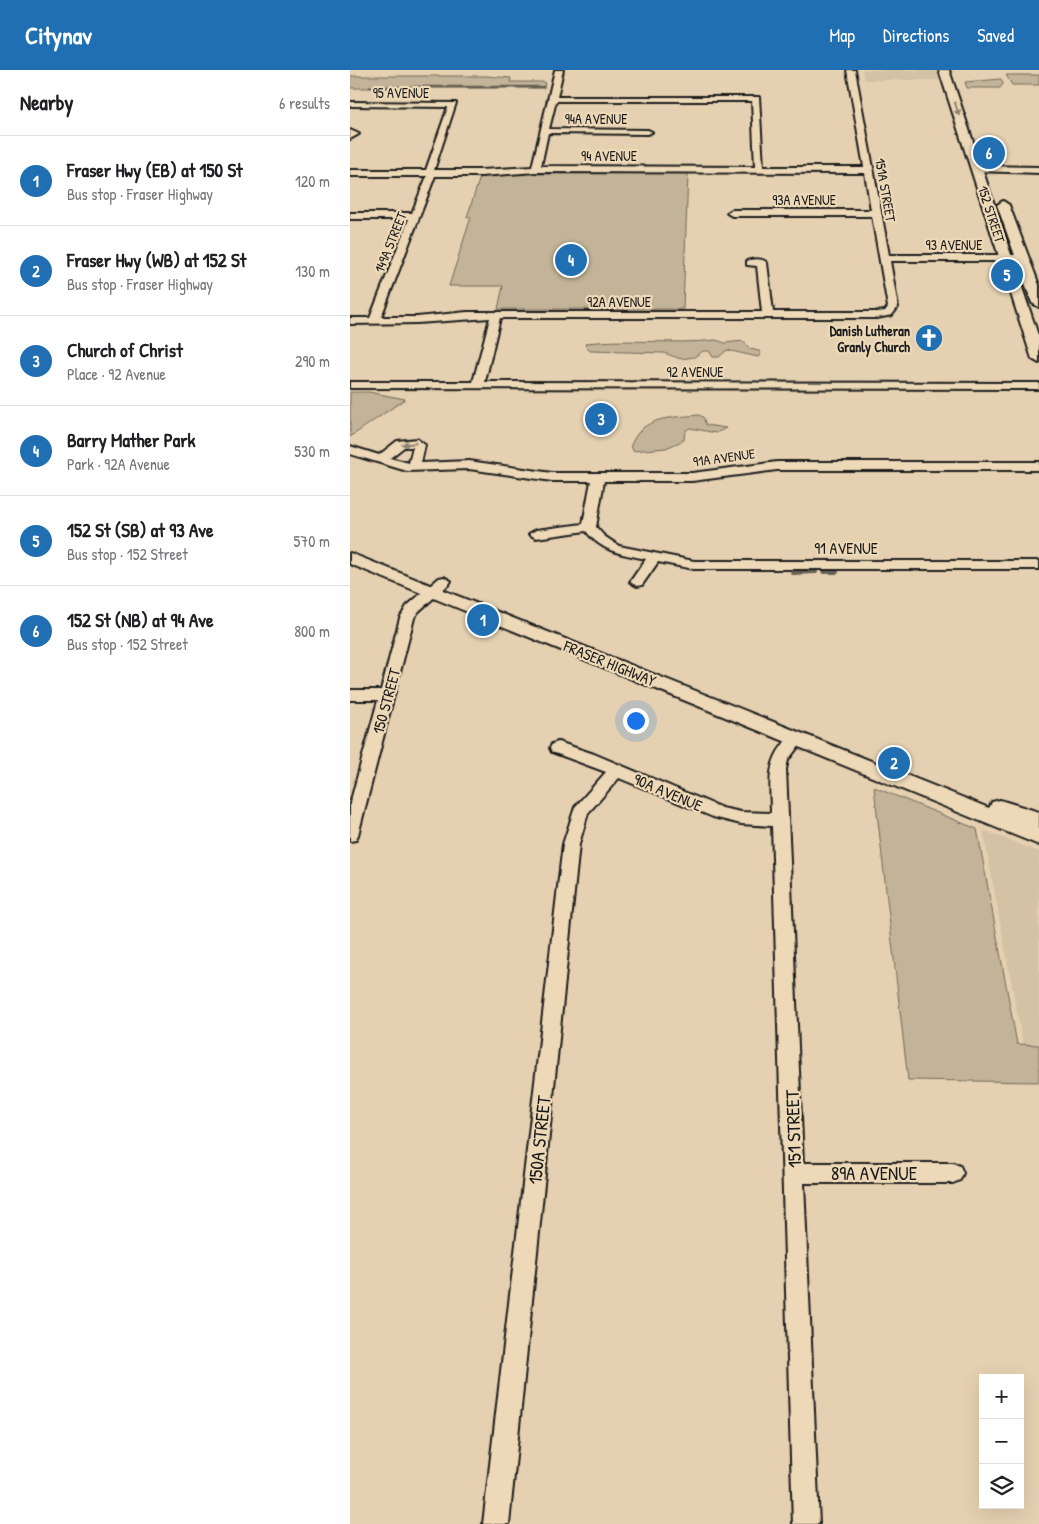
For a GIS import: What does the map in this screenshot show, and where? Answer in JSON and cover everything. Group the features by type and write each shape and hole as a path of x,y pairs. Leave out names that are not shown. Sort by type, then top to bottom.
{"main road":[{"name":"152 STREET","path":"950,73 983,170 1006,258 1039,359"},
{"name":"152 STREET","path":"983,170 998,192 1039,303"},
{"name":"FRASER HIGHWAY","path":"350,558 438,586 796,739 1039,837"},
{"name":"FRASER HIGHWAY","path":"871,769 943,787 987,804 1039,820"}],"street":[{"path":"536,169 559,70"},
{"name":"151A STREET","path":"852,70 892,307 888,313"},
{"path":"552,99 756,99 759,169"},
{"name":"95 AVENUE","path":"350,105 453,104"},
{"name":"149A STREET","path":"374,320 431,173 453,104"},
{"name":"94A AVENUE","path":"545,131 648,132"},
{"path":"350,132 355,134 350,137"},
{"name":"94 AVENUE","path":"350,172 481,173 536,169 869,170"},
{"path":"983,170 1039,170"},
{"name":"93A AVENUE","path":"732,213 876,213"},
{"path":"350,216 415,216"},
{"name":"93 AVENUE","path":"884,258 1023,258"},
{"path":"750,263 762,263 768,315"},
{"name":"92A AVENUE","path":"350,321 496,315 888,313"},
{"path":"478,386 496,315"},
{"name":"92 AVENUE","path":"350,385 1039,386"},
{"path":"380,460 401,444 417,443 419,446 414,467"},
{"name":"91A AVENUE","path":"350,450 380,460 414,467 469,465 532,475 598,477 700,476 777,466 1039,466"},
{"path":"589,527 598,477"},
{"path":"536,534 589,527"},
{"path":"589,527 599,539 615,549 654,558 637,582"},
{"name":"91 AVENUE","path":"654,558 694,566 1039,566"},
{"name":"150 STREET","path":"350,835 409,613 438,586"},
{"path":"350,695 388,695"},
{"name":"151 STREET","path":"796,739 780,763 806,1524"},
{"name":"90A AVENUE","path":"558,748 719,813 741,818 781,820"},
{"name":"150A STREET","path":"496,1524 571,844 581,811 616,770"},
{"name":"89A AVENUE","path":"794,1173 954,1173"}],"shaded area":[{"path":"862,70 938,70 942,80 865,80"},
{"path":"1006,75 1039,75 1039,85 1012,85"},
{"path":"350,76 486,76 511,78 510,82 545,82 544,88 350,88"},
{"path":"1001,79 1003,84 1000,88 967,88 965,82"},
{"path":"534,173 688,173 683,309 498,309 503,286 449,286 471,217 467,217 480,177"},
{"path":"716,340 725,343 743,341 750,349 759,351 761,354 758,357 727,350 719,357 713,357 709,351 703,351 694,357 681,359 664,353 590,351 585,346 586,343 618,341 683,342"},
{"path":"350,392 369,392 405,399 350,437"},
{"path":"699,415 703,417 706,425 726,428 716,433 690,428 685,431 684,440 666,448 633,451 631,445 636,435 651,423 669,418"},
{"path":"874,787 977,829 1017,1044 1039,1045 1039,1082 908,1080"},
{"path":"983,830 1039,852 1039,1045 1023,1045"}],"waterway":[{"path":"370,87 543,87"},
{"path":"792,573 816,572"},
{"path":"824,572 837,572"}],"place":[{"name":"152 St (NB) at 94 Ave","path":"989,153"},
{"name":"Barry Mather Park","path":"571,260"},
{"name":"152 St (SB) at 93 Ave","path":"1007,275"},
{"name":"Danish Lutheran Granly Church","path":"929,338"},
{"name":"Church of Christ","path":"601,419"},
{"name":"Fraser Hwy (EB) at 150 St","path":"483,620"},
{"name":"Fraser Hwy (WB) at 152 St","path":"894,763"}]}
